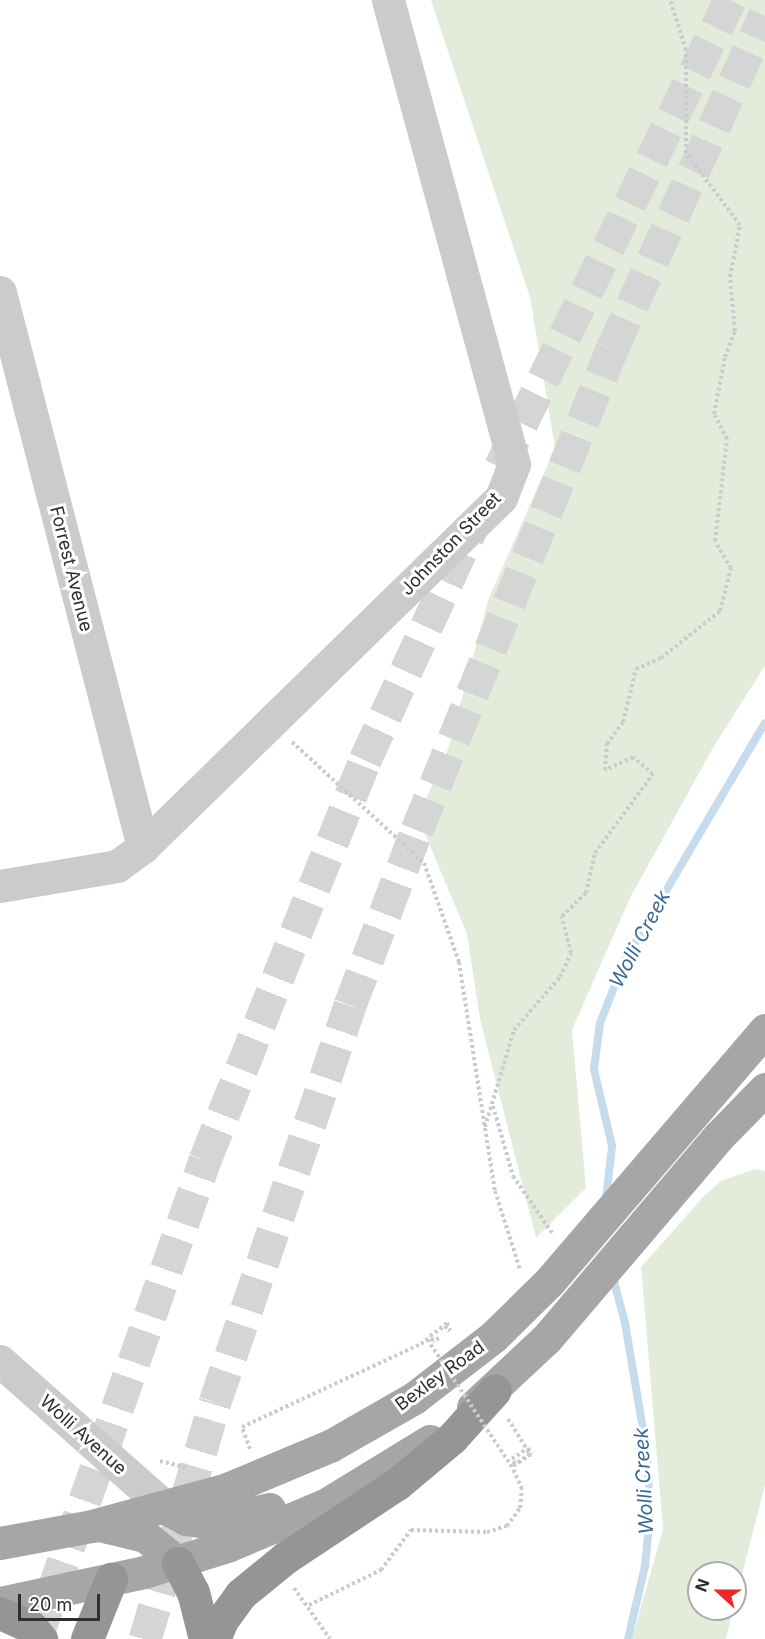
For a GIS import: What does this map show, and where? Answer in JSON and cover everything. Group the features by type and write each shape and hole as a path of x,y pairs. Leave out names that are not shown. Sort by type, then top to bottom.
{"highway":[{"path":"214,1639 228,1610 246,1589 285,1558 397,1484 500,1402"},
{"path":"178,1563 189,1581 205,1639"},
{"path":"87,1639 111,1578"},
{"path":"0,1613 31,1627 41,1639"}],"main road":[{"name":"Bexley Road","path":"0,1543 92,1526 166,1508 296,1462 414,1398 493,1337 567,1244 637,1177 765,1030"},
{"path":"0,1603 178,1563 300,1517 389,1468 500,1402 646,1222 762,1100 729,1069"},
{"path":"111,1578 135,1532 166,1508 198,1522 233,1521 340,1478 389,1468"},
{"path":"92,1526 135,1532 162,1546 178,1563"}],"street":[{"name":"Johnston Street","path":"0,886 117,866 142,847 501,498 514,464 388,0"},
{"name":"Forrest Avenue","path":"0,292 142,847"},
{"name":"Wolli Avenue","path":"0,1361 166,1508"}],"path":[{"path":"485,1127 493,1104 500,1067 511,1049 514,1030 560,977 571,953 562,916 586,893 595,853 653,774 633,757 605,770 606,744 623,722 636,669 661,658 720,611 731,568 715,541 727,439 714,414 725,357 735,331 730,277 740,225 686,153 686,50 670,0"},
{"path":"287,738 424,863 459,962 495,1191 522,1278"},
{"path":"493,1104 513,1176 567,1244"},
{"path":"252,1457 242,1427 273,1415 427,1339 433,1332 447,1323 450,1331 445,1326 430,1336 433,1341"},
{"path":"309,1605 381,1570 411,1530 487,1532 507,1526 520,1508 522,1489 514,1465 427,1339"},
{"path":"500,1402 517,1434 524,1444 530,1454 515,1464 512,1459 520,1454 528,1449 531,1454 514,1465"},
{"path":"152,1457 176,1466 200,1468"},
{"path":"291,1585 309,1605 330,1639"}],"green space":[{"path":"431,0 765,0 765,666 714,746 630,898 572,1030 586,1188 536,1238 480,1019 467,934 418,817 448,749 489,598 555,448 530,297"},
{"path":"755,1169 765,1171 765,1485 746,1561 687,1561 687,1621 730,1621 726,1639 632,1639 663,1529 641,1267 704,1196 721,1181"}],"waterway":[{"name":"Wolli Creek","path":"606,1199 612,1146 594,1069 600,1023 624,962 765,723"},
{"name":"Wolli Creek","path":"612,1274 625,1323 647,1453 650,1516 645,1566 628,1639"}],"tunnel":[{"path":"500,467 730,0"},
{"path":"145,1639 215,1402 350,1005 417,830 612,349 765,15"},
{"path":"36,1639 205,1160 365,760 472,527"}]}
